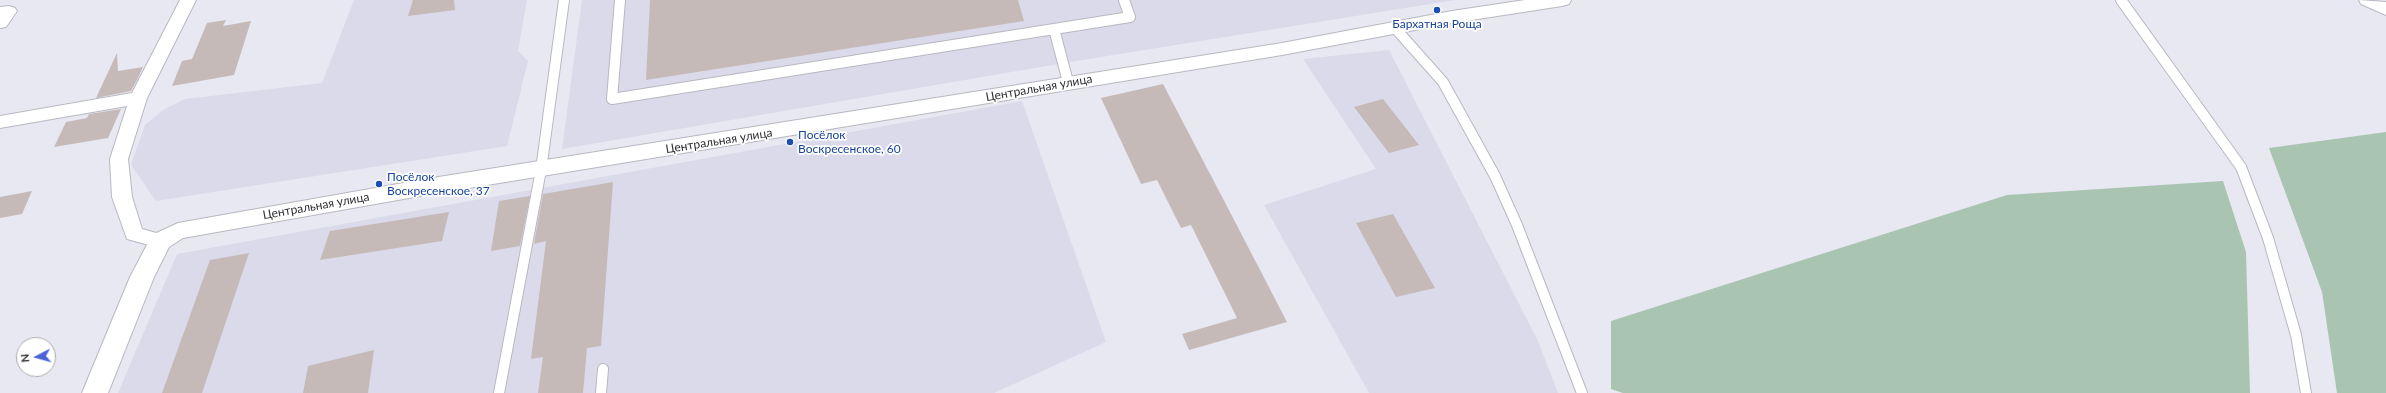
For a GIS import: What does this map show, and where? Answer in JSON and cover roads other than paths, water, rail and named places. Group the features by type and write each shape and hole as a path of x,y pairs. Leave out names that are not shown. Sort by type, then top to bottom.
{"main road":[{"name":"Центральная улица","path":"160,241 178,231 201,226 1068,82 1282,49 1557,0"},
{"path":"2368,0 2386,9"},
{"path":"95,393 142,277 160,241"}],"street":[{"path":"160,241 134,234 122,197 119,159 138,98 188,0"},
{"path":"0,12 9,11 0,23"},
{"path":"0,122 138,98"}],"lane":[{"path":"499,393 541,170 564,0"},
{"path":"620,0 612,99 1130,17 1124,0"},
{"path":"2121,0 2241,167 2270,246 2296,336 2306,393"},
{"path":"1395,28 1443,82 1495,176 1517,225 1582,393"},
{"path":"1054,29 1068,82"},
{"path":"601,393 603,369"}],"place":[{"name":"Бархатная Роща","path":"1437,10"},
{"name":"Посёлок Воскресенское, 60","path":"790,142"},
{"name":"Посёлок Воскресенское, 37","path":"379,184"}]}
